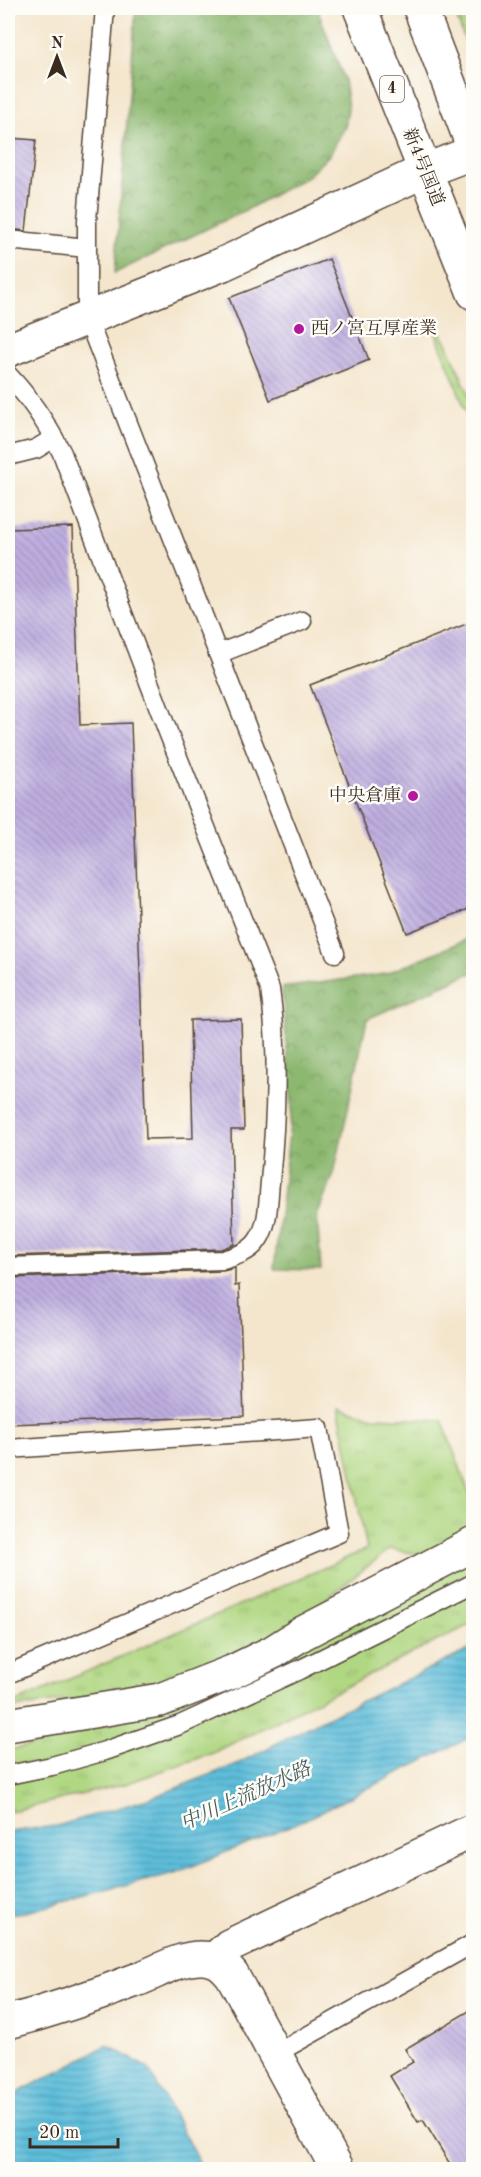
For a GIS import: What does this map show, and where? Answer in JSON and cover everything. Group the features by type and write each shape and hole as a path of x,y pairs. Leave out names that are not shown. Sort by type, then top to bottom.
{"main road":[{"name":"新4号国道","path":"360,8 474,293"},
{"path":"8,350 223,264 474,150 420,8"},
{"path":"8,1725 160,1700 212,1680 273,1652 303,1632 474,1544"},
{"path":"215,1959 229,1946 474,1830"},
{"path":"8,2022 135,1981 188,1959 215,1959 232,1975 338,2169"}],"lane":[{"path":"105,8 87,220 87,318 335,953"},
{"path":"8,240 87,248"},
{"path":"8,375 28,396 62,453 168,732 270,989 273,1009 276,1120 266,1221 258,1240 244,1252 223,1260 8,1267"},
{"path":"8,456 36,449 54,438"},
{"path":"218,654 302,621"},
{"path":"8,1449 319,1428 339,1533 8,1674"},
{"path":"8,1775 52,1766 105,1751 180,1725 299,1670 474,1583"},
{"path":"275,2054 474,1943"}],"green space":[{"path":"136,8 317,8 344,80 348,108 345,127 330,154 308,176 250,208 115,273"},
{"path":"453,8 473,8 473,54 465,40"},
{"path":"429,316 446,341 473,404 473,429"},
{"path":"473,937 473,972 367,1019 334,1174 317,1215 321,1270 274,1269 292,1107 282,988 385,974"},
{"path":"338,1406 374,1417 442,1420 469,1493 473,1494 473,1532 423,1555 390,1549 272,1641 167,1687 8,1709 8,1706 367,1549"},
{"path":"473,1557 473,1623 213,1753 125,1784 8,1812 8,1750 39,1744 143,1714"}],"water":[{"name":"中川上流放水路","path":"473,1648 473,1736 304,1820 178,1872 26,1912 8,1914 8,1832 57,1826 148,1799 235,1765 330,1716"},
{"path":"107,2045 148,2068 203,2169 8,2169 8,2098"}],"building":[{"path":"8,138 36,140 26,231 8,229"},
{"name":"西ノ宮互厚産業","path":"329,259 369,360 270,400 229,298"},
{"path":"73,527 80,725 131,723 146,1139 193,1138 190,1020 241,1019 244,1130 231,1130 234,1244 221,1249 8,1256 8,529"},
{"name":"中央倉庫","path":"474,621 474,907 407,933 310,685"},
{"path":"235,1268 235,1286 239,1285 244,1416 8,1424 8,1278 223,1271"},
{"path":"474,2008 474,2169 453,2169 423,2120 418,2122 390,2076 413,2062 405,2049"}],"place":[{"name":"西ノ宮互厚産業","path":"299,329"},
{"name":"中央倉庫","path":"413,796"}]}
